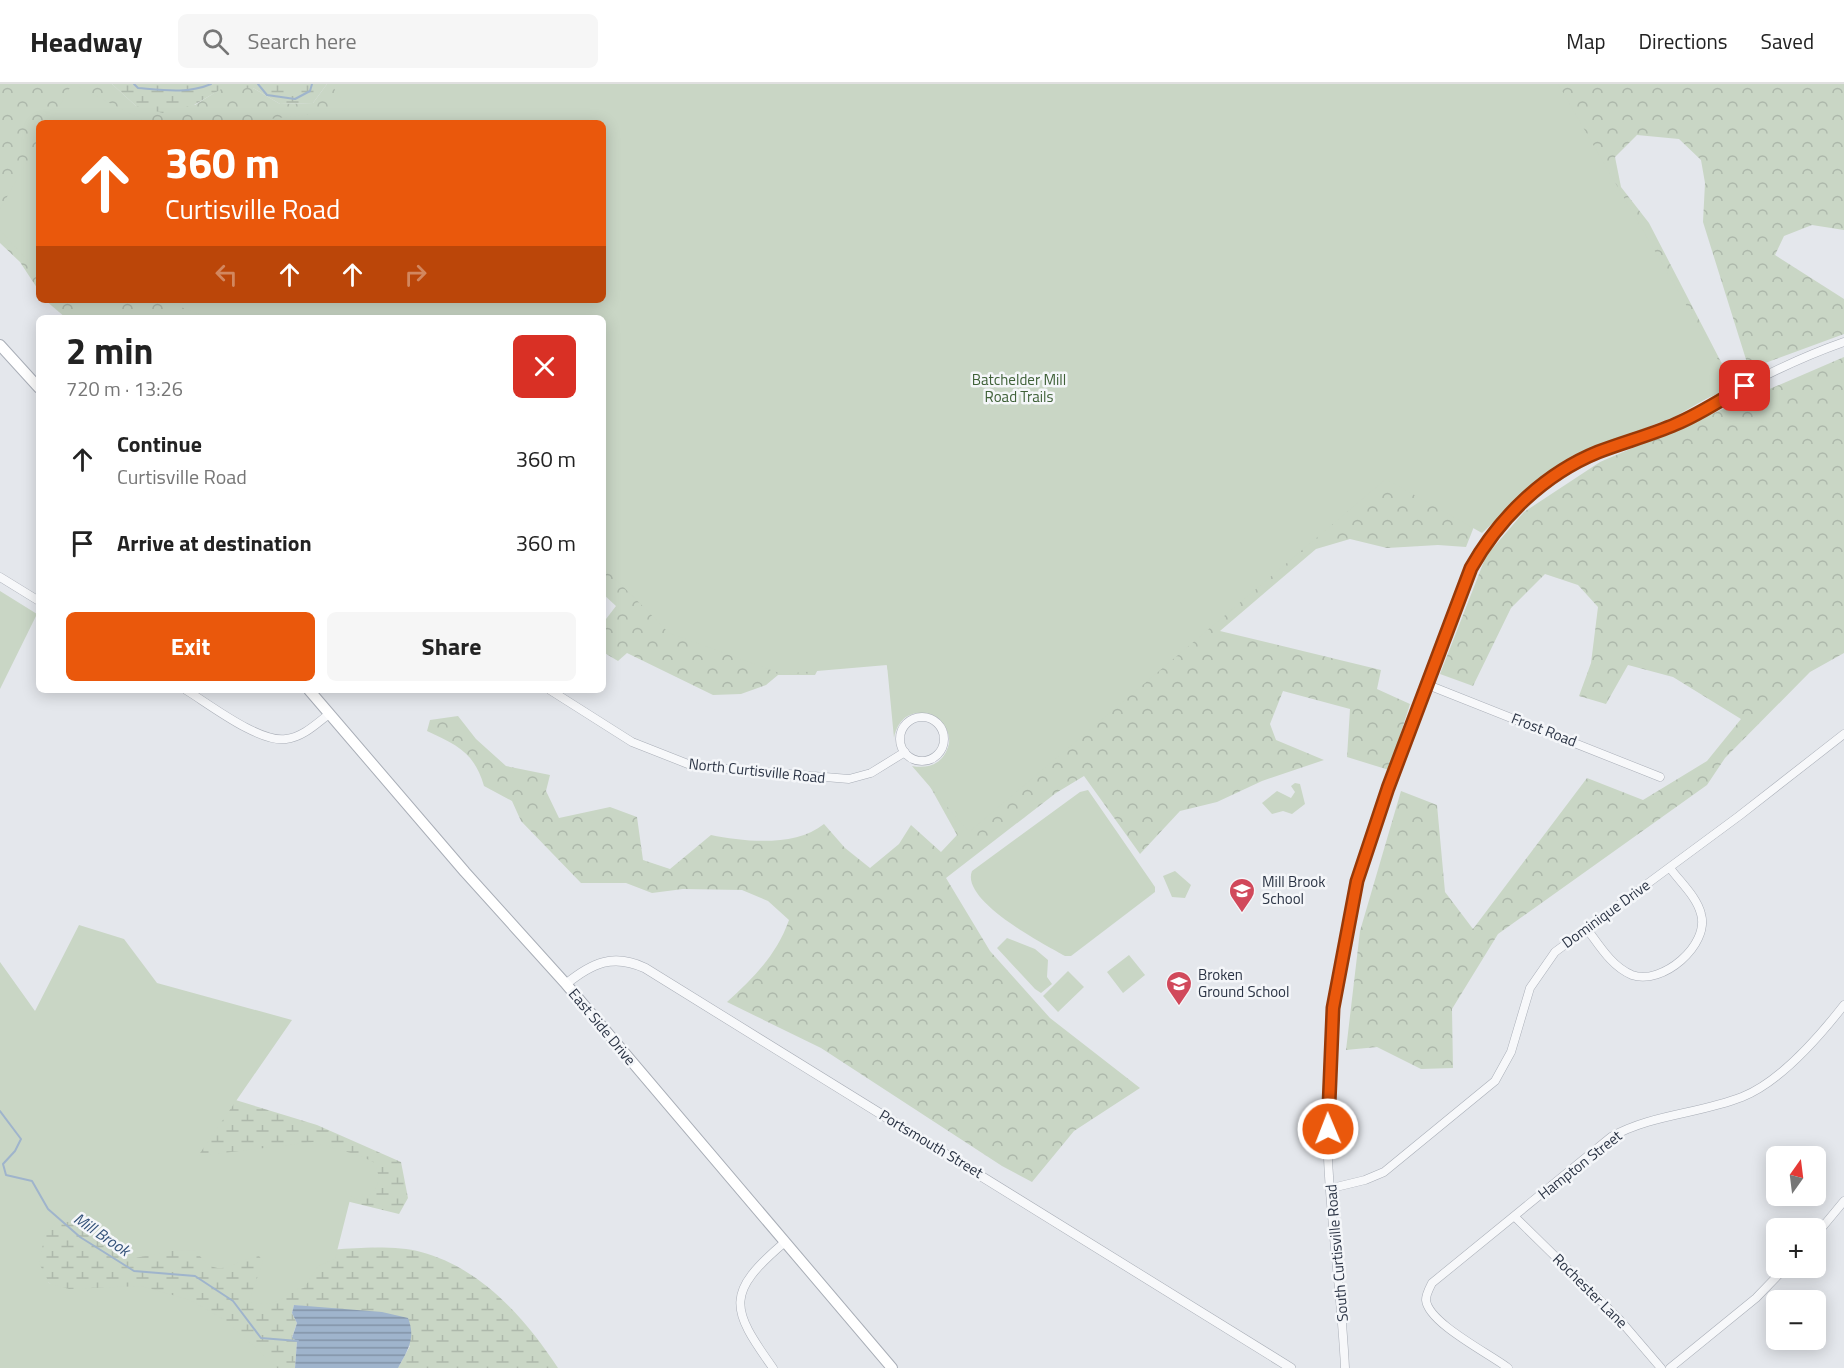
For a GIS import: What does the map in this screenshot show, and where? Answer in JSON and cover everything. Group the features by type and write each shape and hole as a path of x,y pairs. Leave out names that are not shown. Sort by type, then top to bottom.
{"main road":[{"path":"0,345 36,385"},
{"name":"East Side Drive","path":"312,693 566,984 892,1368"}],"street":[{"name":"South Curtisville Road","path":"1345,1368 1327,1109 1331,1027 1357,881 1388,788 1471,568 1486,540 1506,517 1550,480 1597,453 1678,423 1745,386 1844,342"},
{"path":"0,577 36,599"},
{"name":"Frost Road","path":"1428,685 1660,777"},
{"path":"191,693 247,727 276,739 294,737 308,732 329,714"},
{"name":"North Curtisville Road","path":"555,693 633,742 693,766 849,779 871,773 905,752"},
{"path":"923,717 939,725 944,737 938,753 921,760 905,752 900,735 906,724 923,717"},
{"name":"Dominique Drive","path":"1332,1188 1365,1180 1384,1172 1488,1089 1508,1062 1525,1002 1537,975 1555,952 1670,868 1844,734"},
{"path":"1587,929 1624,971 1646,977 1666,969 1696,944 1703,922 1697,903 1670,868"},
{"name":"Portsmouth Street","path":"566,984 585,969 605,960 625,960 645,968 1291,1368"},
{"name":"Hampton Street","path":"1508,1368 1443,1324 1430,1310 1426,1301 1427,1291 1432,1283 1578,1164 1623,1131 1657,1119 1728,1101 1762,1086 1807,1048 1844,1005"},
{"path":"1826,1223 1844,1201"},
{"name":"Rochester Lane","path":"1515,1217 1619,1319 1661,1368"},
{"path":"773,1368 746,1330 740,1304 743,1288 752,1273 784,1242"},
{"path":"1670,1368 1756,1298 1775,1278"}],"green space":[{"name":"Batchelder Mill Road Trails","path":"0,84 112,84 136,106 195,105 222,88 253,88 280,104 313,103 327,84 1844,84 1844,230 1812,225 1784,236 1775,255 1844,299 1844,334 1749,369 1703,222 1705,183 1701,160 1679,139 1637,135 1615,157 1621,187 1649,223 1734,387 1549,464 1475,524 1466,547 1438,545 1387,548 1350,539 1316,549 1220,631 1381,670 1377,689 1410,704 1389,770 1347,757 1350,709 1283,691 1270,724 1276,740 1324,760 1262,781 1217,802 1180,811 1140,854 1084,776 1056,793 946,878 990,951 1050,1018 1140,1088 1074,1131 1032,1182 1002,1166 821,1048 727,1002 764,965 778,944 789,920 768,901 742,890 683,889 652,893 626,883 581,883 521,821 512,801 484,786 475,765 463,751 427,731 430,720 458,716 476,739 506,766 550,775 546,791 559,818 610,807 637,817 643,860 670,869 711,835 770,841 799,836 824,824 845,848 870,868 899,844 911,825 941,852 957,835 922,772 939,770 955,730 939,709 898,713 885,658 822,662 815,675 778,675 766,685 741,694 713,695 627,653 618,661 606,654 606,619 616,606 606,597 606,315 62,315 48,303 606,303 606,120 36,120 36,286 20,262 0,243"},
{"path":"73,84 142,120 52,120"},
{"path":"112,84 327,84 313,103 280,104 253,88 223,88 194,105 163,113 136,106"},
{"name":"Batchelder Mill Road Trails","path":"331,84 1558,84 1732,384 1676,416 1565,460 1541,478 1482,533 1386,479 969,832 912,766 928,766 942,758 949,745 948,733 942,723 933,716 921,713 910,715 900,723 894,738 887,665 782,674 669,633 606,569 606,315 202,315 170,303 606,303 606,120 260,120 349,110"},
{"path":"36,146 36,270 0,230 0,209"},
{"path":"77,303 110,303 107,315 91,315"},
{"path":"1844,357 1844,653 1810,672 1725,758 1707,785 1498,934 1452,1009 1453,1068 1421,1069 1377,1047 1346,1050 1360,931 1401,791 1437,805 1445,892 1473,929 1587,778 1643,800 1707,761 1741,719 1673,677 1628,665 1606,704 1579,696 1591,663 1598,607 1578,585 1545,574 1511,608 1473,686 1440,674 1486,556 1524,512 1600,462"},
{"path":"0,591 36,613 36,616 0,689"},
{"path":"1295,783 1300,784 1305,804 1292,814 1283,811 1272,814 1262,803 1277,791 1291,798 1295,792 1291,786"},
{"path":"1088,790 1155,887 1155,892 1071,956 1065,956 1006,920 990,907 978,895 972,882 972,871 1080,792"},
{"path":"1175,871 1191,885 1185,898 1172,897 1163,876"},
{"path":"79,925 124,939 157,983 292,1020 198,1156 313,1142 361,1156 375,1163 378,1181 375,1190 366,1198 360,1201 351,1196 335,1259 318,1266 304,1288 291,1290 282,1299 272,1303 249,1302 263,1261 259,1256 219,1268 204,1261 196,1251 175,1250 135,1258 124,1256 78,1221 56,1223 45,1234 39,1263 49,1283 69,1289 141,1286 190,1300 225,1320 277,1368 0,1368 0,962 35,1011"},
{"path":"1007,938 1035,949 1048,960 1047,977 1052,984 1041,993 997,948"},
{"path":"1129,955 1145,975 1123,993 1107,972"},
{"path":"1068,971 1084,987 1058,1012 1043,996"},
{"path":"0,1089 216,1094 317,1125 401,1162 408,1198 399,1214 346,1201 294,1254 358,1248 392,1248 421,1252 443,1260 463,1270 500,1297 531,1331 558,1368 398,1368 410,1346 334,1310 294,1305 292,1313 297,1323 292,1337 297,1341 295,1368 265,1368 58,1290 38,1274"}],"water":[{"path":"294,1305 382,1312 408,1318 411,1338 408,1350 398,1368 295,1368 297,1341 292,1338 297,1323 292,1313"}],"waterway":[{"name":"Mill Brook","path":"134,84 138,88 175,90 193,89 211,84"},
{"name":"Mill Brook","path":"258,84 267,95 295,99 310,91 312,84"},
{"name":"Mill Brook","path":"0,1111 21,1139 15,1151 3,1164 6,1175 32,1181 48,1209 80,1237 134,1271 195,1276 233,1301 261,1338 298,1341"}],"place":[{"name":"Mill Brook School","path":"1242,914"},
{"name":"Broken Ground School","path":"1179,1007"}],"route":[{"path":"1328,1129 1327,1109 1333,1008 1357,881 1383,801 1459,597 1486,540 1506,517 1550,480 1574,464 1678,423 1745,386"}]}
